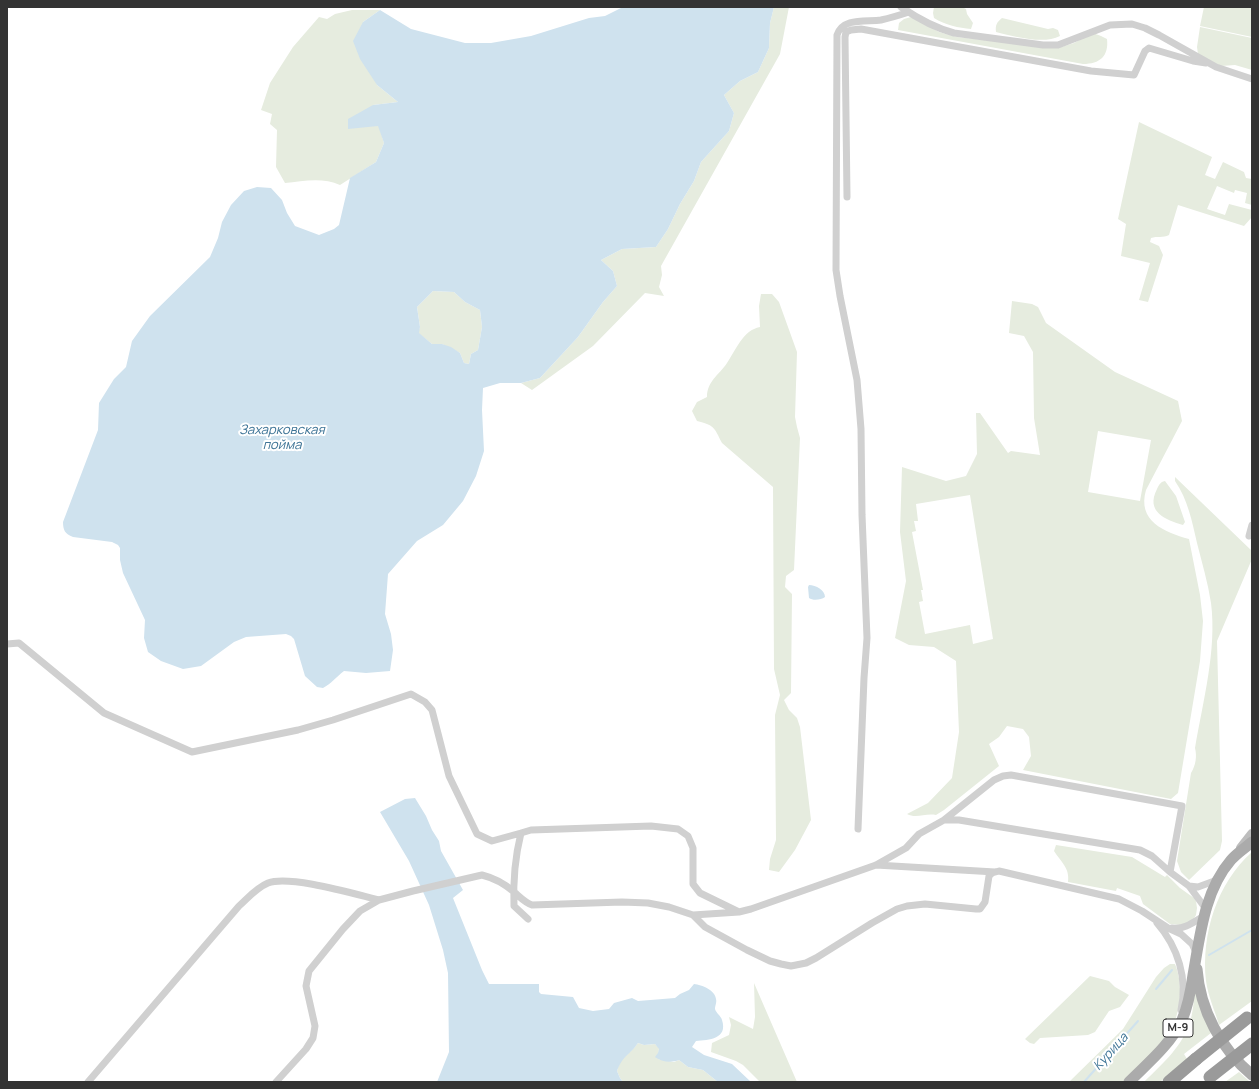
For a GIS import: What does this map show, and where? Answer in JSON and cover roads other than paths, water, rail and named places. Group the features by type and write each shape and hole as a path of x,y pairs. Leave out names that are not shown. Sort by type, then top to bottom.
{"highway":[{"path":"1169,1082 1249,1016"},
{"path":"1207,1080 1252,1044"}],"main road":[{"name":"М-9","path":"1129,1082 1166,1046 1183,1018 1189,996 1205,912 1219,879 1231,860 1252,834"},
{"name":"М-9","path":"1231,860 1252,842"},
{"name":"М-9","path":"1196,954 1200,988 1210,1019 1228,1050 1252,1075"}],"street":[{"path":"901,7 936,28 954,33 1043,45 1058,44 1110,25 1132,24 1159,34 1206,63 1252,79"},
{"path":"858,829 867,638 862,515 860,403 836,270 837,35 840,27 846,23 882,20 908,12"},
{"path":"880,32 882,20"},
{"path":"847,197 845,37 846,32 851,30 861,29 880,32 1091,71 1134,74 1145,51 1149,48 1193,61 1206,63"},
{"path":"1249,536 1252,525"},
{"path":"7,644 19,643 104,713 192,752 298,730 411,694 419,697 432,710 449,776 476,834 492,841 531,830 651,826 678,829 688,836 693,848 693,884 700,893 739,912"},
{"path":"276,1082 306,1049 313,1038 315,1026 306,986 309,971 341,931 360,911 379,900 413,890 482,875 493,878 513,891 524,902 532,905 622,902 648,903 669,907 693,915 739,912 876,865 906,848 919,834 944,820 994,780 1011,775 1182,806 1170,872"},
{"path":"944,820 959,820 1140,850 1152,856 1189,886 1205,912 1184,927 1175,929 1168,928"},
{"path":"520,833 516,851 513,891 514,906 528,919"},
{"path":"876,865 998,871 1119,899 1181,934 1192,944 1196,954"},
{"path":"693,915 705,927 747,950 770,961 791,966 806,963 816,958 872,924 902,908 926,904 976,910 980,909 985,902 990,876 994,872"},
{"path":"1189,886 1198,886 1219,879"},
{"path":"88,1082 239,906 257,889 269,883 294,881 379,900"},
{"path":"1153,919 1164,931 1174,949 1182,972 1184,987 1179,1016 1166,1046"}],"water":[{"name":"Захарковская пойма","path":"623,7 774,7 770,23 769,48 758,72 740,81 724,95 734,113 729,131 701,162 694,181 680,204 668,229 656,247 622,249 601,260 613,271 617,286 603,302 578,337 540,378 521,383 500,383 483,388 482,410 484,451 476,476 463,501 443,525 417,541 388,574 385,614 391,634 393,650 390,671 366,673 344,671 323,688 317,687 305,676 294,639 286,634 246,637 234,642 201,666 183,669 161,661 148,652 144,638 145,620 123,573 120,560 120,548 118,545 112,542 73,537 66,533 63,525 98,430 99,403 114,379 126,367 132,341 150,316 210,257 218,238 222,222 231,205 244,191 257,187 271,188 282,200 287,213 295,226 319,235 334,229 339,225 350,178 376,162 384,143 378,126 348,129 348,119 373,105 398,102 377,85 360,59 353,41 363,22 380,10 411,29 465,43 491,43 531,36 589,18 605,16","holes":["433,291 454,292 465,302 480,310 482,327 478,350 471,354 469,364 464,363 460,353 451,347 442,344 432,344 419,333 420,327 417,307"]},
{"path":"809,585 820,588 825,594 825,597 817,600 809,598"},
{"path":"415,798 439,841 441,851 463,890 453,898 489,984 539,984 539,992 541,994 573,997 579,1008 593,1011 609,1009 614,1003 632,998 638,1001 675,998 689,990 694,984 704,987 711,991 715,996 715,1009 722,1020 722,1031 720,1035 712,1039 696,1041 692,1047 704,1055 732,1064 751,1082 718,1082 703,1070 688,1067 679,1060 667,1062 657,1059 655,1057 659,1049 655,1044 644,1045 638,1043 624,1058 617,1071 623,1082 437,1082 449,1052 448,973 443,950 429,905 409,861 380,812 405,799"}],"waterway":[{"name":"Курица","path":"1209,955 1252,930"},
{"name":"Курица","path":"1156,989 1172,970"},
{"name":"Курица","path":"1084,1082 1138,1021"}]}
